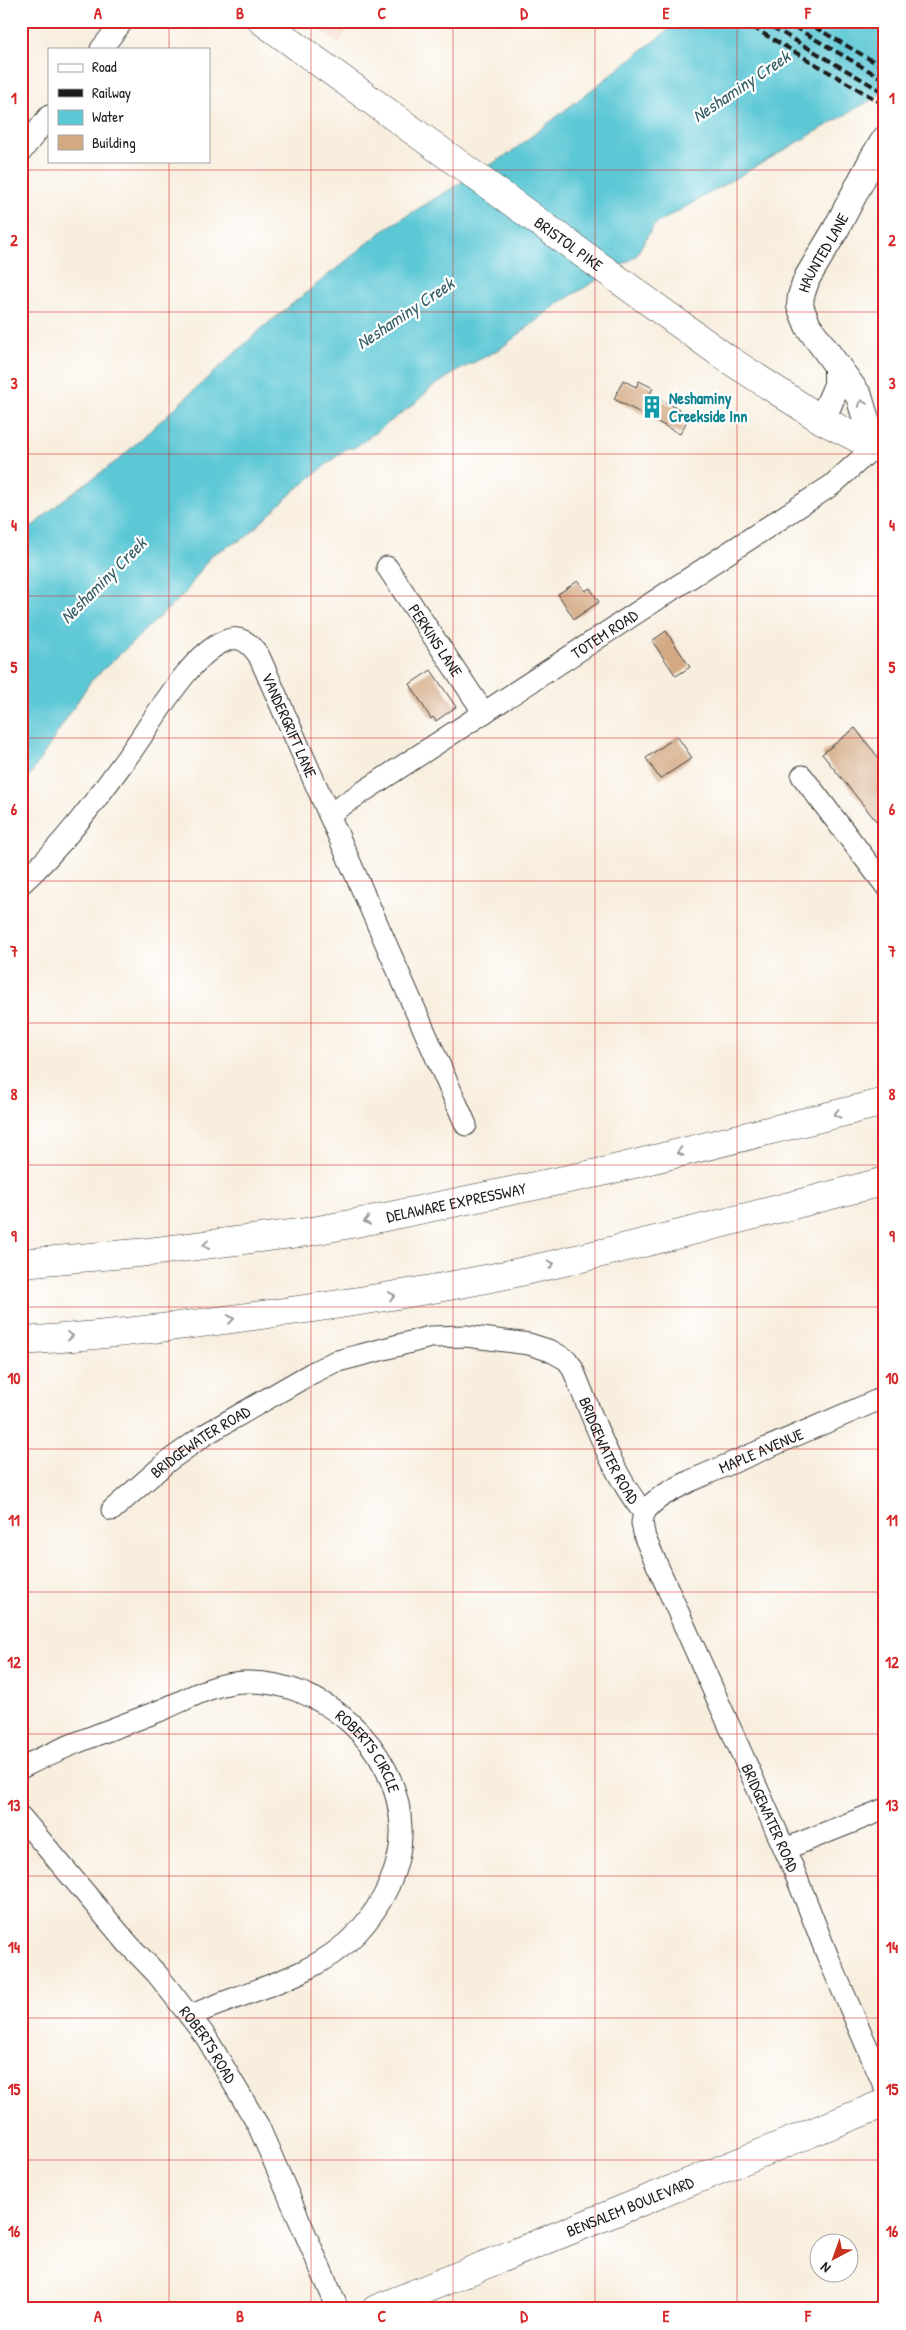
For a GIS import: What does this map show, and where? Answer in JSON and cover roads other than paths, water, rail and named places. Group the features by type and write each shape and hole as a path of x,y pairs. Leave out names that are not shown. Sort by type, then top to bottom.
{"main road":[{"name":"BRISTOL PIKE","path":"262,21 759,380 822,420 879,449"},
{"name":"DELAWARE EXPRESSWAY","path":"21,1263 149,1252 356,1224 602,1172 885,1102"},
{"path":"21,1341 202,1324 350,1303 449,1286 520,1272 885,1181"},
{"name":"BENSALEM BOULEVARD","path":"376,2309 885,2103"}],"street":[{"path":"103,48 123,21"},
{"path":"21,152 48,117"},
{"name":"HAUNTED LANE","path":"879,449 859,396 808,326 800,306 807,278 827,247 874,156 885,139"},
{"path":"822,420 837,385 837,366"},
{"name":"TOTEM ROAD","path":"329,814 832,485 879,449"},
{"name":"PERKINS LANE","path":"387,567 484,713"},
{"name":"VANDERGRIFT LANE","path":"21,884 68,834 128,757 176,686 193,666 222,642 231,638 245,640 259,656 289,729 329,814 466,1125"},
{"path":"802,776 885,885"},
{"name":"BRIDGEWATER ROAD","path":"112,1510 167,1462 206,1434 312,1372 334,1362 430,1337 466,1336 529,1344 551,1351 567,1360 572,1367 615,1469 630,1495 644,1513 642,1523 645,1538 785,1849 828,1957 885,2088"},
{"name":"MAPLE AVENUE","path":"644,1513 661,1496 690,1481 885,1397"},
{"name":"ROBERTS CIRCLE","path":"21,1768 195,1694 227,1684 243,1682 285,1687 312,1697 348,1720 381,1762 392,1785 401,1827 394,1872 377,1907 358,1931 329,1958 279,1982 190,2016"},
{"path":"785,1849 885,1810"},
{"name":"ROBERTS ROAD","path":"21,1817 206,2037 258,2126 338,2309"}],"water":[{"name":"Neshaminy Creek","path":"680,21 885,21 885,92 654,225 635,257 559,303 500,349 459,370 431,388 414,404 354,448 347,448 294,491 246,537 211,555 185,593 90,682 21,789 21,536 64,499 117,461 261,329 388,227 510,153"}],"railway":[{"path":"742,21 885,105"},
{"path":"762,21 885,93"},
{"path":"784,21 885,80"},
{"path":"804,21 885,68"}],"place":[{"name":"Neshaminy Creekside Inn","path":"652,407"}]}
